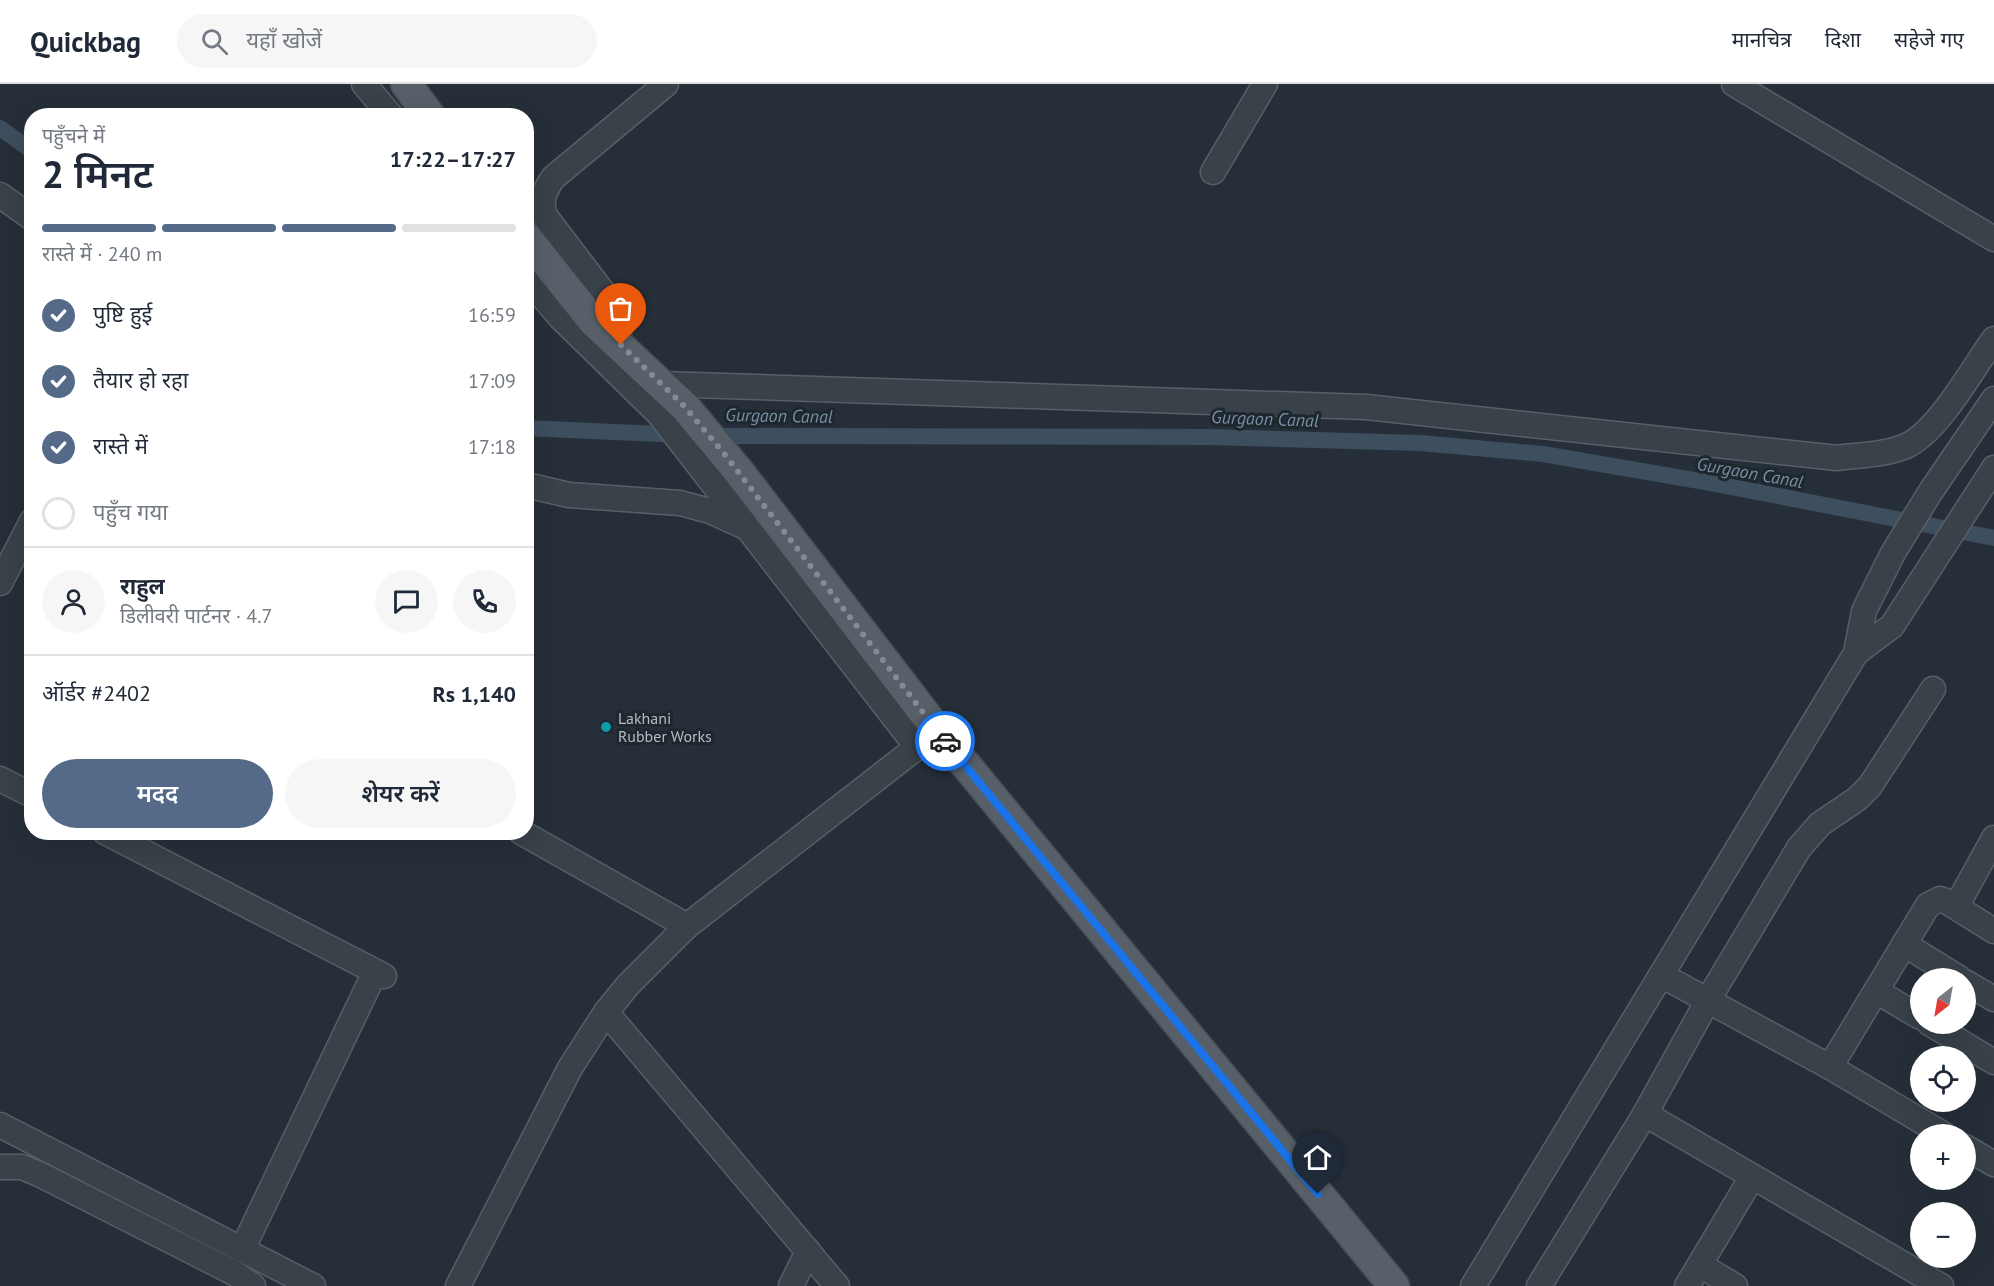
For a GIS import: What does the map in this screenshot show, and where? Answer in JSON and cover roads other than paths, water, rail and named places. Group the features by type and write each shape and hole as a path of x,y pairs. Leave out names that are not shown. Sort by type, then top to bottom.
{"main road":[{"path":"406,84 424,108"},
{"path":"534,247 613,352 662,384 672,410 740,473 928,739 1394,1286"}],"street":[{"path":"364,84 384,108"},
{"path":"613,352 612,304 545,216 541,205 545,189 553,178 666,84"},
{"path":"1213,172 1265,84"},
{"path":"1734,84 1994,239"},
{"path":"0,195 24,212"},
{"path":"458,1286 570,1068 606,1012 628,985 687,926 928,739 748,528 705,472 672,410 613,352 588,345 534,286"},
{"path":"662,384 1366,407 1837,458 1906,446 1924,435 1994,339"},
{"path":"1473,1286 1856,652 1864,611 1893,553 1930,491 1994,399"},
{"path":"1856,652 1892,626 1994,468"},
{"path":"534,487 569,495 680,503 710,511 748,528"},
{"path":"0,583 22,566"},
{"path":"1539,1286 1644,1114 1708,1000 1799,848 1820,824 1857,799 1870,786 1932,689"},
{"path":"0,780 24,791"},
{"path":"1956,907 1994,838"},
{"path":"534,839 687,926"},
{"path":"120,840 380,974 242,1250"},
{"path":"1830,1067 1928,904 1940,899 1994,932"},
{"path":"1904,944 1943,968"},
{"path":"1661,975 1830,1067 1926,1124"},
{"path":"1976,988 1994,999"},
{"path":"1876,991 1910,1011"},
{"path":"606,1012 837,1286"},
{"path":"1947,1034 1994,1062"},
{"path":"1644,1114 1941,1286"},
{"path":"0,1125 313,1286"},
{"path":"1976,1153 1994,1164"},
{"path":"0,1167 22,1167 41,1175 236,1274 253,1286"},
{"path":"1687,1286 1752,1178"},
{"path":"791,1286 808,1251"},
{"path":"1700,1264 1736,1286"}],"waterway":[{"name":"Gurgaon Canal","path":"0,128 24,145"},
{"name":"Gurgaon Canal","path":"534,428 681,435"},
{"name":"Gurgaon Canal","path":"707,436 1208,437 1420,443 1543,454 1711,483 1994,538"}],"place":[{"name":"Lakhani Rubber Works","path":"606,727"}]}
